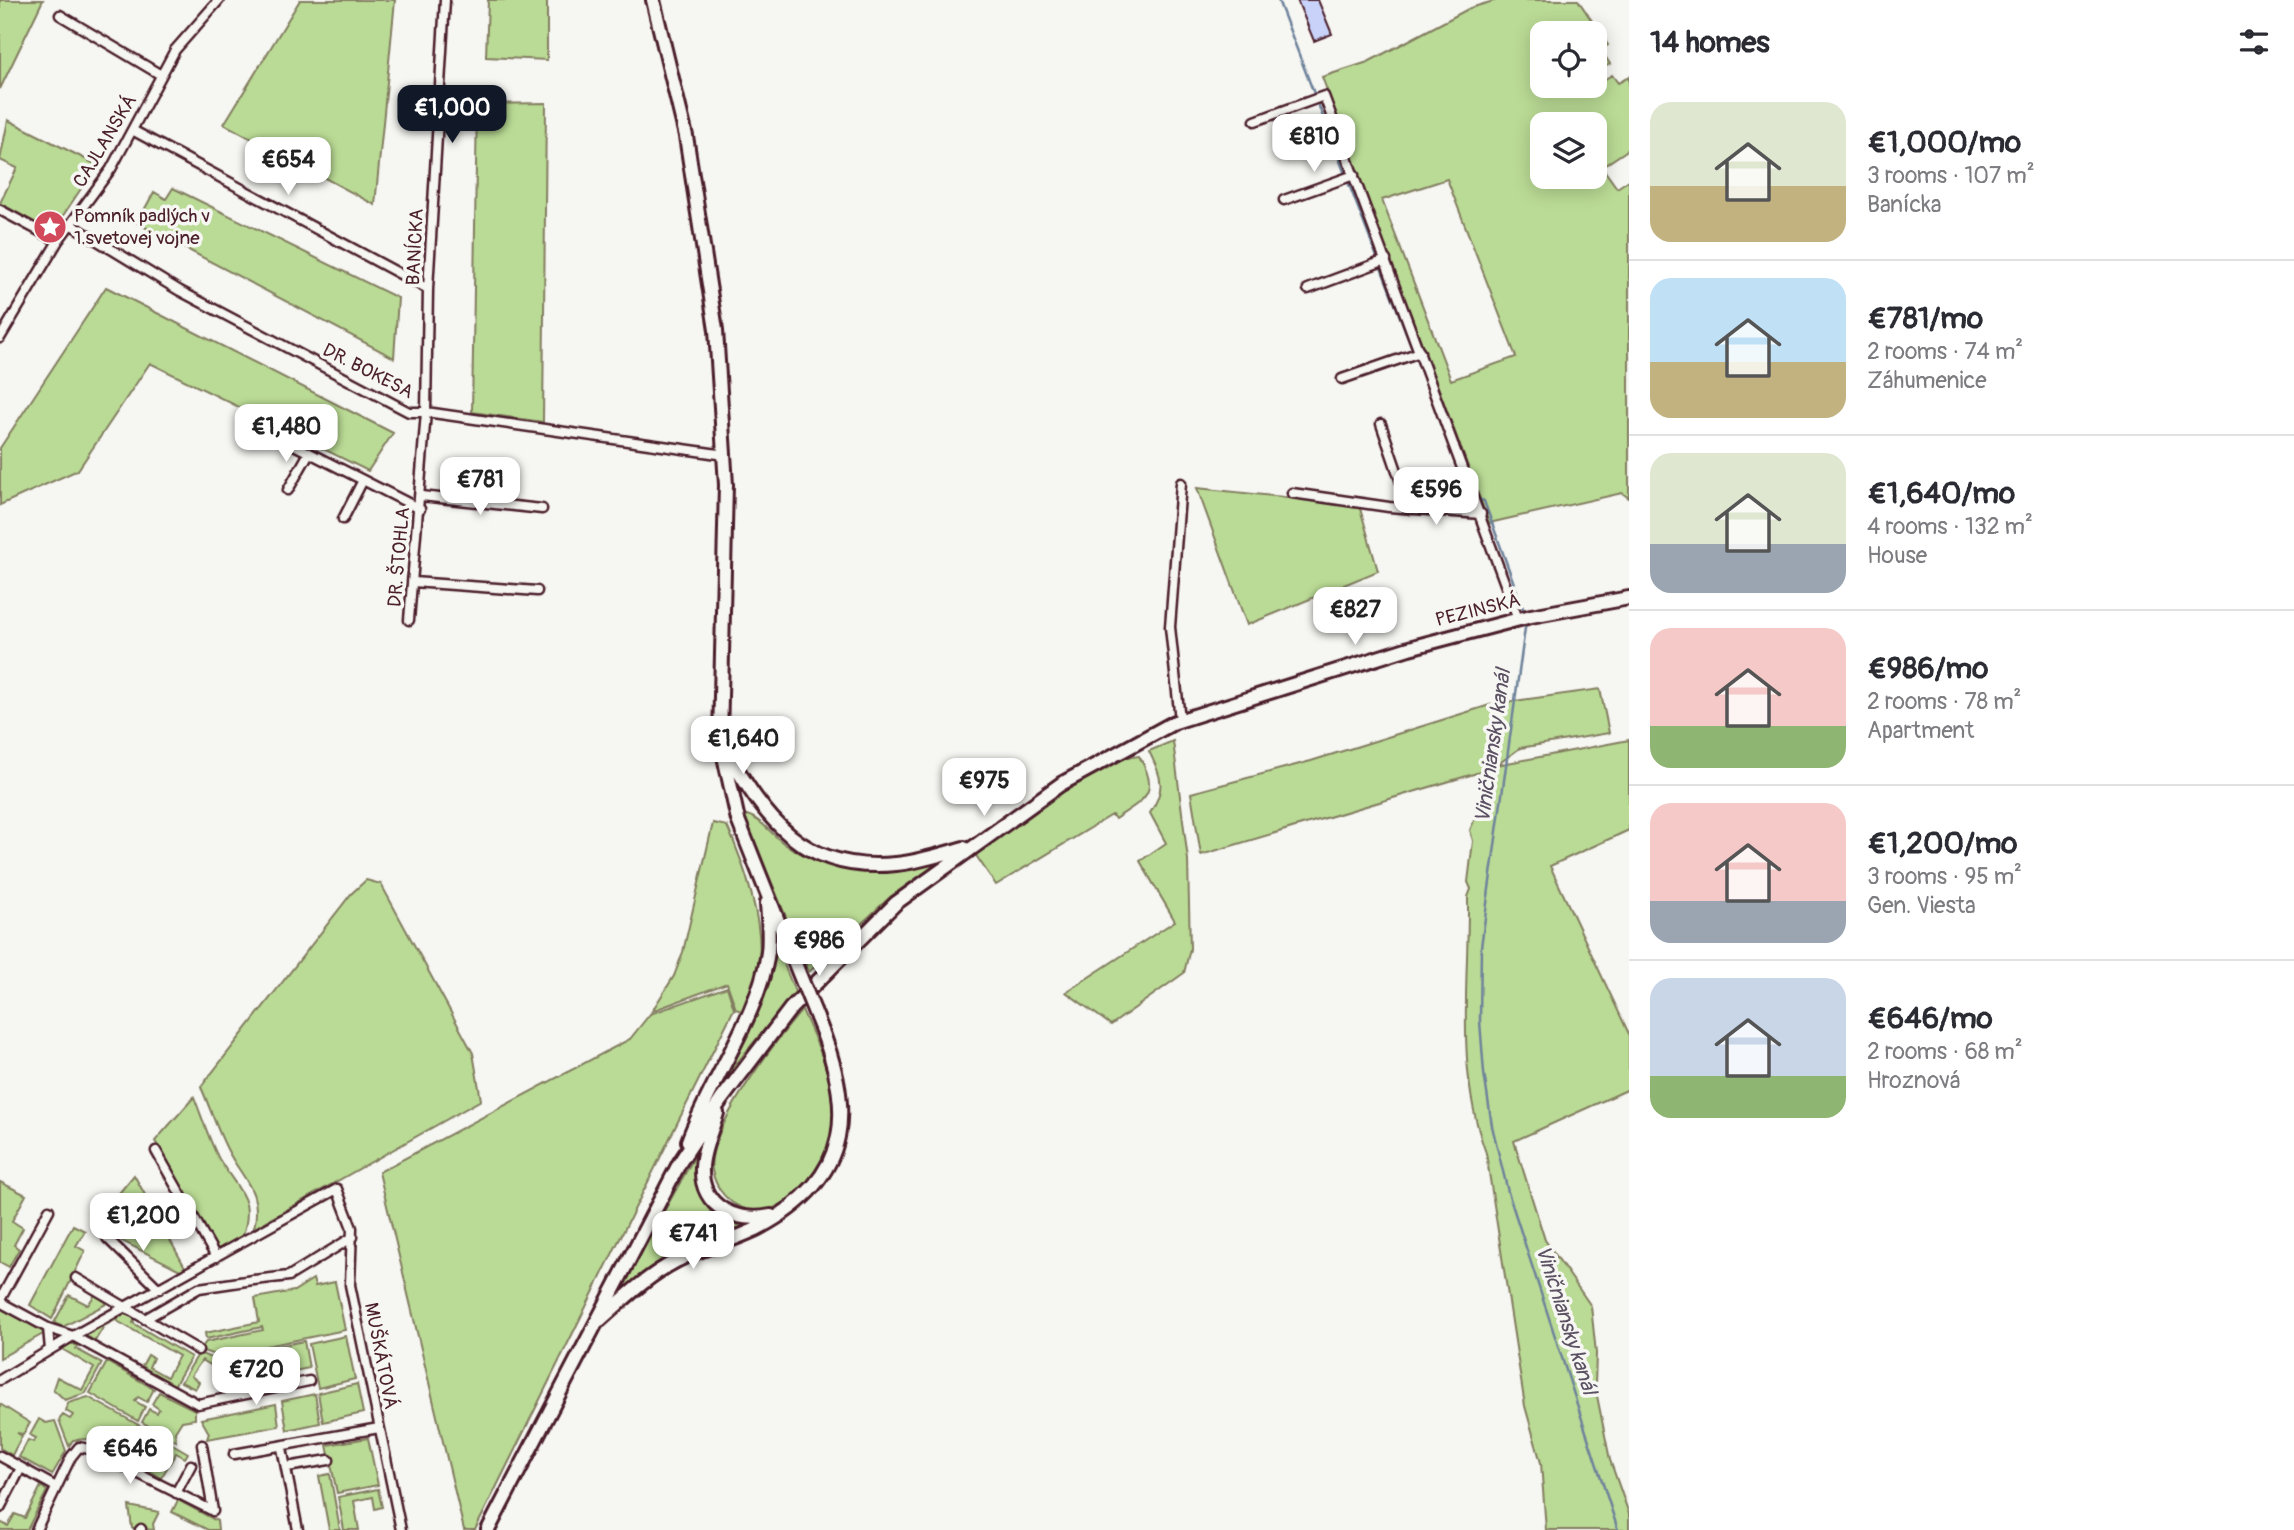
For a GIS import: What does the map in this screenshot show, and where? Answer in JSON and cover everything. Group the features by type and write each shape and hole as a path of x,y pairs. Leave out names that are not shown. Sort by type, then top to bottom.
{"main road":[{"path":"595,1325 664,1268 759,1228 785,1212 821,1177 832,1157 840,1131 839,1082 817,1018 735,811 720,738 725,455 707,256 684,123 653,0"},
{"name":"PEZINSKÁ","path":"680,1162 721,1100 791,1008 844,952 896,903 1061,784 1180,720 1397,651 1524,617 1629,598"},
{"path":"720,738 765,813 785,834 819,853 849,862 894,864 975,845"},
{"path":"488,1530 680,1162 701,1104 751,1008 768,952 767,896"},
{"path":"721,1100 702,1168 708,1192 720,1209 736,1218 759,1219 785,1212"}],"street":[{"name":"CAJLANSKÁ","path":"0,338 58,241 111,169 134,131 175,50 219,0"},
{"name":"BANÍCKA","path":"421,496 426,412 428,289 445,0"},
{"path":"60,15 161,75"},
{"path":"1255,121 1324,96 1481,514 1524,617"},
{"path":"134,131 428,289"},
{"path":"1284,200 1354,175"},
{"path":"0,210 58,241"},
{"name":"DR. BOKESA","path":"70,224 180,290 409,412 426,412 725,455"},
{"path":"1308,289 1386,260"},
{"path":"1342,379 1420,352"},
{"path":"1381,425 1410,509"},
{"path":"290,443 420,509"},
{"path":"288,490 309,453"},
{"path":"343,519 363,480"},
{"path":"1180,720 1170,627 1181,482"},
{"path":"1292,493 1389,508 1481,514"},
{"path":"421,496 542,509"},
{"name":"DR. ŠTOHLA","path":"409,620 421,496"},
{"path":"413,582 537,591"},
{"path":"0,1380 73,1336 216,1258 156,1152"},
{"name":"MUŠKÁTOVÁ","path":"216,1258 337,1189 353,1237 350,1285 401,1530"},
{"path":"48,1210 0,1301 48,1328 73,1336 198,1404 309,1381"},
{"path":"107,1237 159,1289"},
{"path":"145,1319 199,1288 289,1276 353,1237"},
{"path":"76,1278 198,1350"},
{"path":"48,1328 50,1350"},
{"path":"234,1454 282,1448 379,1428"},
{"path":"36,1530 79,1447 89,1449 213,1511 202,1445"},
{"path":"282,1448 298,1530"},
{"path":"0,1456 56,1487"},
{"path":"287,1467 329,1460"},
{"path":"176,1493 191,1465"},
{"path":"0,1508 21,1468"}],"green space":[{"path":"0,0 43,0 0,89"},
{"path":"300,0 395,0 375,205 224,124"},
{"path":"488,0 547,0 547,60 486,57"},
{"path":"1497,0 1578,0 1592,21 1530,21 1530,98 1607,98 1607,78 1612,75 1618,83 1629,77 1629,149 1607,164 1607,112 1530,112 1530,189 1607,189 1607,174 1617,188 1629,180 1629,498 1622,493 1489,523 1322,77 1368,62 1470,8","holes":["1447,179 1516,357 1451,380 1382,200"]},
{"path":"546,103 543,422 472,412 477,104"},
{"path":"8,120 97,165 52,232 0,203 17,168 0,160"},
{"path":"173,188 398,298 394,358 137,223 154,192 166,199"},
{"path":"106,287 393,433 368,471 150,363 78,470 0,505 0,448"},
{"path":"1197,488 1359,505 1378,571 1247,625"},
{"path":"1600,689 1609,733 1520,748 1497,765 1629,740 1629,830 1550,866 1629,1034 1629,1089 1514,1141 1545,1240 1591,1306 1596,1353 1595,1386 1610,1460 1629,1514 1629,1530 1546,1530 1541,1463 1525,1406 1486,1153 1476,1121 1467,1058 1468,897 1471,889 1468,882 1473,841 1470,830 1479,809 1489,804 1494,768 1201,855 1191,793 1311,761 1493,704"},
{"path":"1173,741 1188,860 1190,949 1184,973 1111,1025 1066,992 1175,921 1140,861 1166,843 1150,813 1159,796 1160,782 1149,751"},
{"path":"1139,756 1149,779 1149,787 1142,800 1115,819 1112,815 996,885 975,854 1062,792 1117,759"},
{"path":"743,814 761,822 786,845 804,855 841,868 900,871 939,862 890,897 809,972"},
{"path":"713,823 727,826 752,894 760,950 753,983 743,1012 736,1009 727,983 652,1011 674,976 683,952"},
{"path":"366,880 381,884 473,1053 481,1100 254,1228 256,1204 250,1186 227,1149 201,1087 351,894"},
{"path":"775,942 795,992 740,1059 704,1109 757,1008 771,965"},
{"path":"727,987 734,1009 475,1530 464,1530 379,1172 630,1039 650,1014"},
{"path":"802,1010 823,1059 833,1097 830,1137 811,1177 791,1198 769,1209 747,1209 728,1199 721,1191 712,1170 713,1153 731,1110 745,1087"},
{"path":"194,1097 215,1152 246,1204 246,1224 242,1238 218,1250 155,1141"},
{"path":"703,1141 698,1169 701,1194 715,1214 742,1226 660,1261 618,1295"},
{"path":"134,1175 186,1269 182,1271 92,1226"},
{"path":"0,1182 26,1195 12,1221 23,1228 14,1245 19,1249 9,1267 0,1262"},
{"path":"73,1225 85,1231 76,1246 85,1251 52,1319 30,1305"},
{"path":"313,1279 315,1286 335,1282 345,1330 218,1356 200,1350 206,1342 263,1330 262,1327 206,1339 205,1333 259,1322 255,1298 294,1291"},
{"path":"96,1293 110,1302 63,1327 54,1323 69,1295 88,1305"},
{"path":"0,1306 43,1328 43,1334 0,1358"},
{"path":"124,1311 135,1318 133,1323 191,1357 174,1386 142,1366 148,1355 153,1358 149,1367 167,1377 179,1356 117,1321 119,1318 104,1326 95,1341 85,1335"},
{"path":"346,1336 355,1379 318,1388 309,1344"},
{"path":"304,1341 309,1368 275,1375 269,1348"},
{"path":"72,1343 77,1346 76,1349 102,1363 86,1393 65,1400 53,1389 57,1377 82,1390 94,1368 62,1349"},
{"path":"267,1350 268,1357 214,1367 202,1360 191,1376 199,1382 195,1389 181,1382 199,1353 216,1360"},
{"path":"107,1362 154,1389 147,1402 138,1397 135,1401 145,1407 138,1421 90,1393"},
{"path":"357,1384 363,1413 323,1422 318,1393"},
{"path":"159,1392 195,1410 195,1419 182,1421 175,1432 176,1441 142,1422 149,1409 157,1413 159,1409 152,1404"},
{"path":"315,1394 320,1423 287,1430 282,1401"},
{"path":"88,1397 153,1433 146,1448 138,1444 135,1447 143,1452 136,1465 87,1439 73,1440 69,1446 59,1420 63,1415 70,1419 73,1415 66,1411 68,1403"},
{"path":"0,1404 30,1423 23,1434 17,1433 22,1436 12,1455 0,1448"},
{"path":"276,1404 279,1426 207,1439 209,1433 201,1419"},
{"path":"39,1419 46,1423 55,1421 66,1451 52,1475 19,1457 28,1440 34,1442 36,1438 30,1435"},
{"path":"157,1435 188,1453 185,1458 176,1453 161,1478 140,1466 147,1453 152,1456 154,1452 150,1449"},
{"path":"368,1438 378,1485 337,1493 327,1445"},
{"path":"330,1474 340,1530 329,1530 319,1476"},
{"path":"41,1486 47,1491 27,1530 0,1530 0,1522 8,1526 15,1514 25,1518"},
{"path":"378,1489 382,1507 375,1509 373,1497 354,1501 359,1530 344,1530 338,1497"},
{"path":"178,1500 217,1521 218,1530 208,1530 172,1512"},
{"path":"129,1506 159,1512 153,1524 154,1530 132,1528"}],"building":[{"path":"1297,0 1318,0 1332,34 1314,41"}],"waterway":[{"name":"Viničniansky kanál","path":"1278,0 1469,496"},
{"name":"Viničniansky kanál","path":"1475,498 1484,501 1525,614"},
{"name":"Viničniansky kanál","path":"1526,621 1481,947 1480,1021 1484,1073 1492,1126 1508,1192 1618,1530"}],"place":[{"name":"Pomník padlých v 1.svetovej vojne","path":"50,227"}]}
